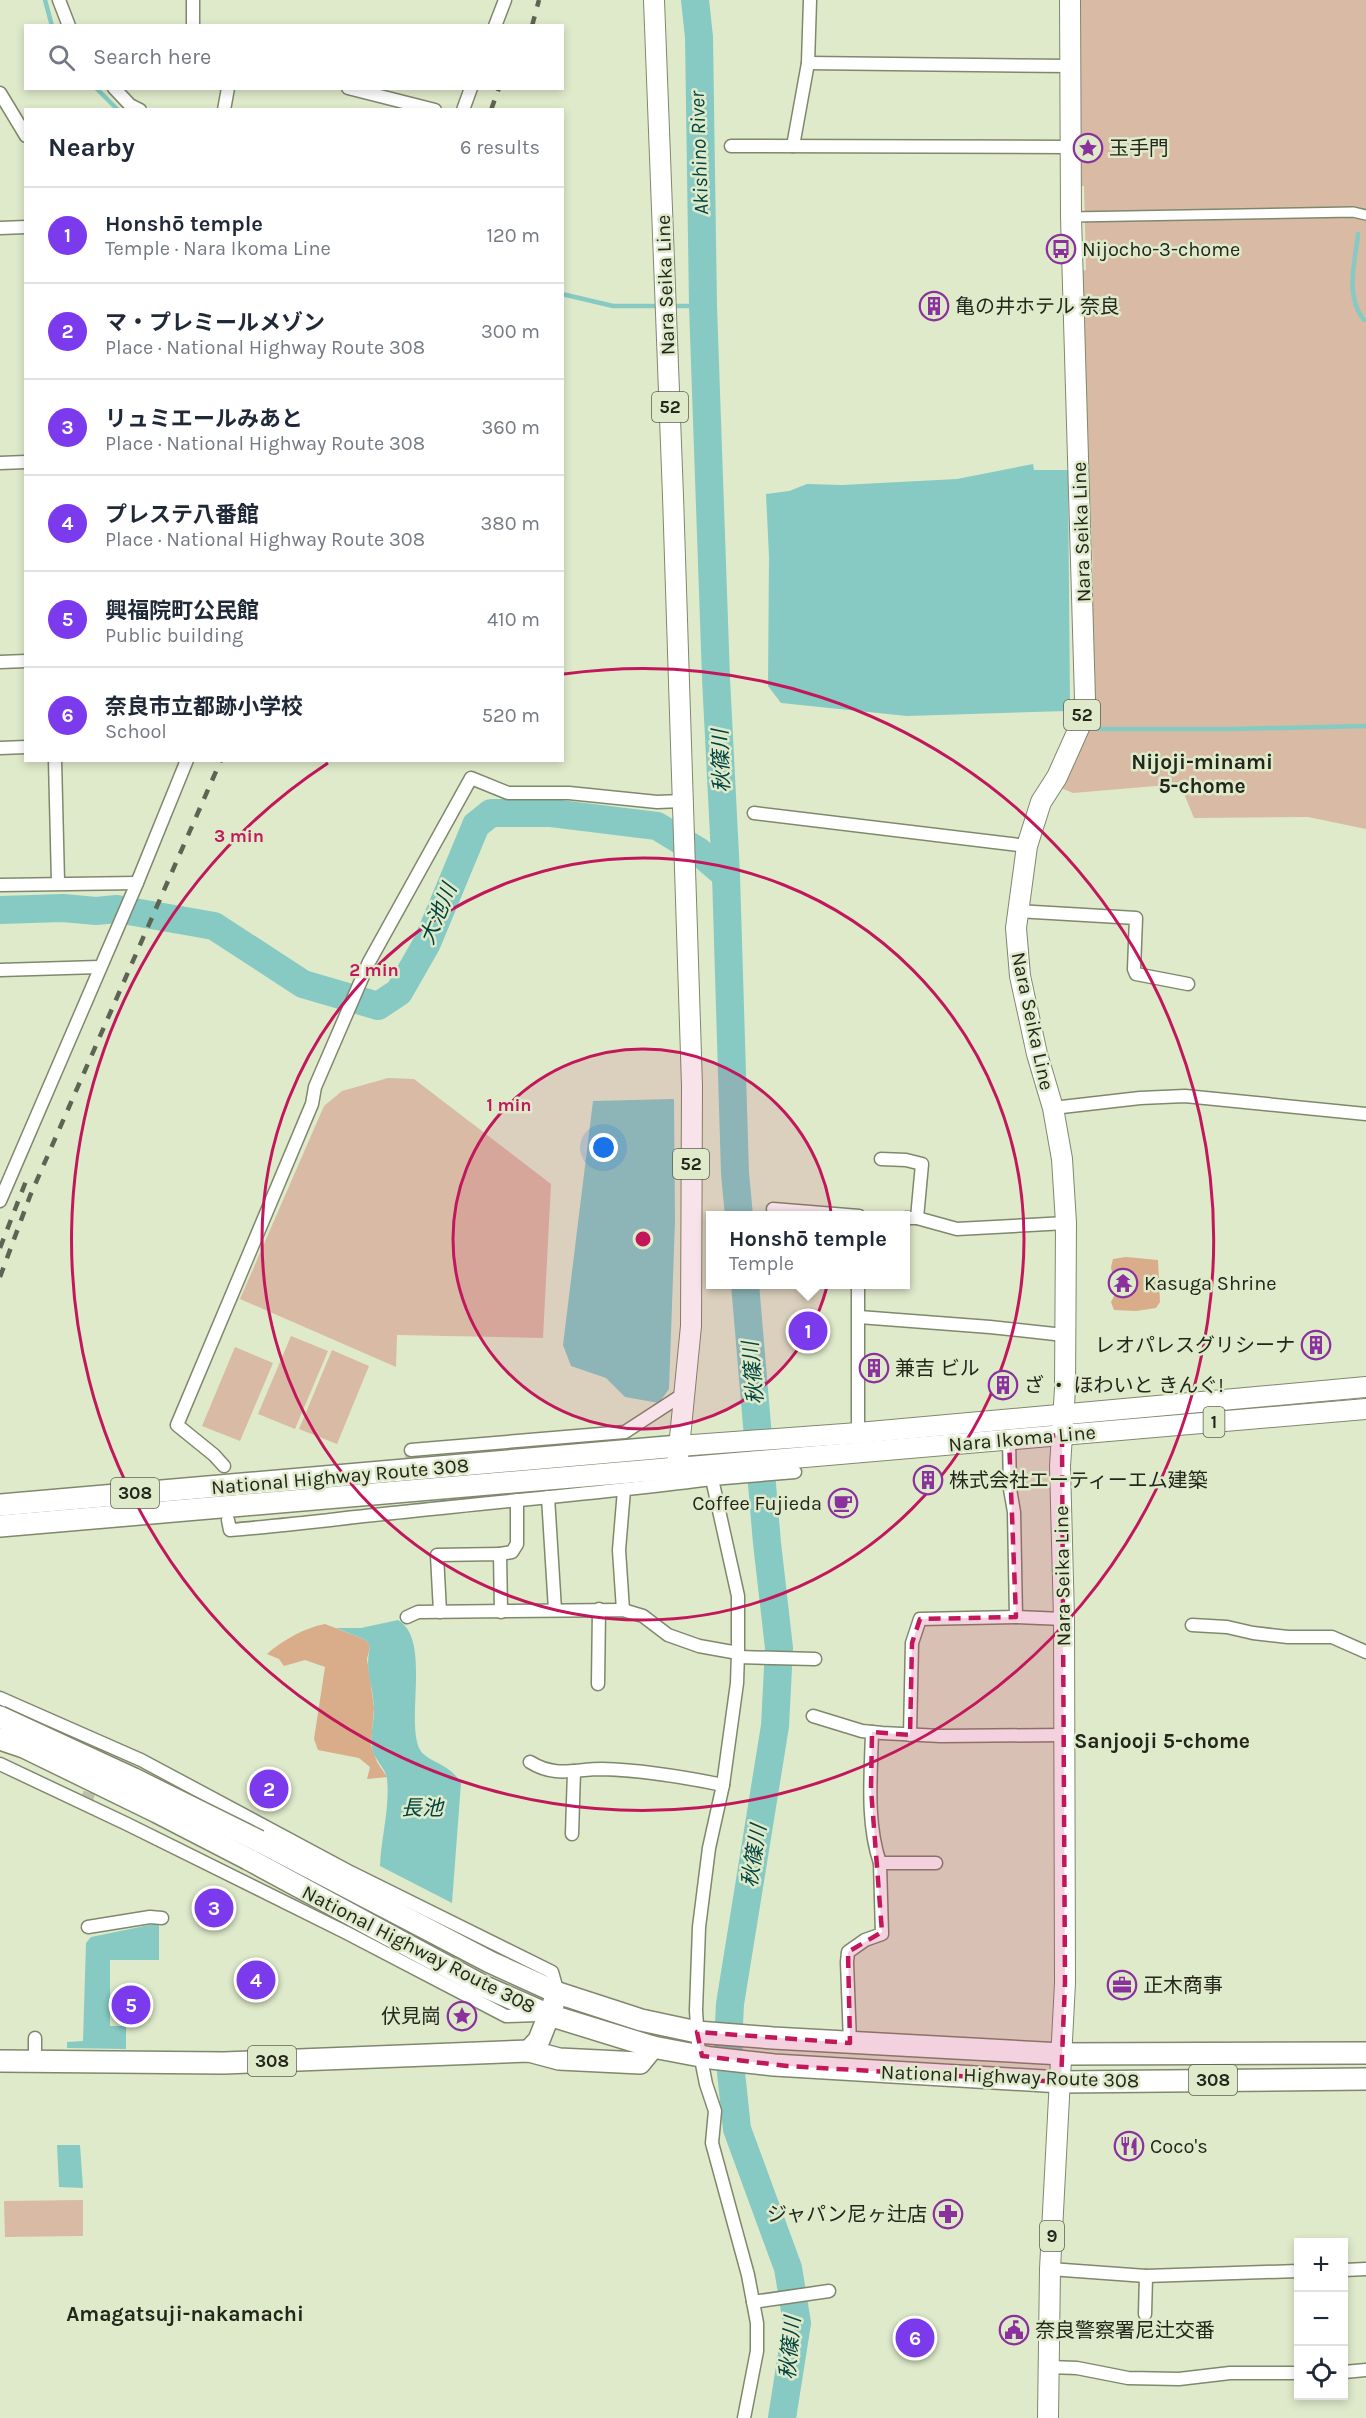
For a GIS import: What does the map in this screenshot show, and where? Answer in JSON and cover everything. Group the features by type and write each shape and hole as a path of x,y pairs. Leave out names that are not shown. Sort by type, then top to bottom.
{"highway":[{"name":"National Highway Route 308","path":"57,1496 212,1487 679,1446"},
{"name":"National Highway Route 308","path":"0,1526 677,1468"},
{"path":"0,1494 57,1496"},
{"path":"0,1505 57,1496"},
{"name":"National Highway Route 308","path":"0,1717 134,1779 483,1986 549,2015 653,2046 706,2057 763,2064 1061,2082 1366,2079"},
{"name":"National Highway Route 308","path":"0,1739 24,1747 126,1797 254,1850 558,1993 641,2020 702,2032 767,2038 1062,2054 1366,2053"},
{"name":"National Highway Route 308","path":"529,2051 539,2040 558,1993"},
{"name":"308","path":"0,2061 224,2063 529,2051 559,2059 640,2063 653,2046"}],"main road":[{"name":"Nara Seika Line","path":"654,0 692,1086 691,1326 677,1468"},
{"name":"Nara Seika Line","path":"1062,2054 1065,1983 1064,1619 1060,1466 1066,1222 1062,1160 1053,1108 1037,1054 1020,976 1016,928 1027,846 1041,802 1057,777 1079,728 1085,699 1071,217 1070,0"},
{"name":"Nara Ikoma Line","path":"679,1446 858,1433 1062,1413 1366,1388"},
{"name":"Nara Ikoma Line","path":"677,1468 714,1472 789,1466 1009,1439 1366,1409"},
{"name":"9","path":"1048,2418 1050,2269 1062,2054"}],"street":[{"path":"59,0 68,24"},
{"path":"193,0 193,24"},
{"path":"496,24 505,0"},
{"path":"793,146 808,63 810,0"},
{"path":"808,63 1070,66"},
{"path":"116,90 136,108"},
{"path":"224,108 228,90"},
{"path":"356,90 427,108"},
{"path":"464,108 470,90"},
{"path":"0,93 24,133"},
{"path":"731,146 1071,147"},
{"path":"1071,217 1353,212 1366,215"},
{"path":"0,228 24,227"},
{"path":"0,463 24,462"},
{"path":"0,662 24,661"},
{"path":"0,748 24,747"},
{"path":"55,762 58,882"},
{"path":"0,1201 99,967 131,898 186,762"},
{"path":"224,1466 177,1425 312,1104 315,1087 369,962 471,778 508,793 569,793 657,802 682,807"},
{"path":"754,813 1027,846"},
{"path":"0,885 58,882 137,883"},
{"path":"1017,911 1136,918 1134,969 1136,974 1188,984"},
{"path":"0,970 99,967"},
{"path":"1053,1108 1140,1098 1185,1096 1366,1114"},
{"path":"881,1159 906,1160 922,1164 911,1218 957,1229 1066,1222"},
{"path":"773,1209 802,1211"},
{"path":"858,1289 858,1433"},
{"path":"859,1317 1064,1335"},
{"path":"411,1450 626,1432 685,1393"},
{"path":"1009,1439 1010,1489 1014,1512 1016,1617"},
{"path":"228,1520 230,1530 304,1524 413,1508 624,1490 714,1472 738,1596 740,1655 723,1785 709,1848 699,1927 702,2032 706,2057 706,2084 715,2111 712,2143 755,2301 757,2351 744,2418"},
{"path":"623,1610 619,1550 624,1490"},
{"path":"548,1497 555,1610"},
{"path":"440,1612 437,1555 512,1552 517,1544 517,1500"},
{"path":"500,1554 501,1612"},
{"path":"598,1684 599,1609"},
{"path":"407,1617 418,1612 623,1610 643,1616 668,1635 699,1646 740,1655 812,1659"},
{"path":"910,1735 912,1643 920,1619 1016,1617 1064,1619"},
{"path":"1192,1625 1227,1627 1288,1637 1332,1637 1366,1652"},
{"path":"0,1698 141,1760 352,1873 552,1972 558,1993"},
{"path":"813,1716 872,1732 910,1735 1064,1735"},
{"path":"850,2043 848,1952 865,1940 882,1934 880,1863 873,1844 872,1732"},
{"path":"530,1762 544,1771 602,1769 683,1777 723,1785"},
{"path":"0,1764 127,1824 506,2016 549,2015"},
{"path":"572,1834 574,1771"},
{"path":"880,1863 936,1863"},
{"path":"88,1927 162,1918"},
{"path":"35,2038 35,2061"},
{"path":"1050,2269 1146,2276 1294,2271"},
{"path":"1348,2270 1366,2269"},
{"path":"1145,2314 1146,2276"},
{"path":"755,2301 826,2292"},
{"path":"1049,2367 1077,2368 1128,2379 1179,2379 1230,2373 1294,2373"},
{"path":"1348,2372 1366,2370"}],"highlighted area":[{"path":"1062,1435 1065,1983 1061,2082 787,2066 702,2056 697,2032 850,2043 848,1952 882,1932 871,1789 872,1732 910,1735 912,1643 920,1619 1016,1617 1009,1439"}],"shaded area":[{"path":"1078,0 1366,0 1366,829 1308,817 1194,818 1180,784 1073,793 1061,788 1092,681 1093,571 1081,271 1086,270 1084,186 1079,186"},
{"path":"388,1078 414,1079 551,1184 543,1338 397,1335 396,1367 240,1299 324,1106 342,1091"},
{"path":"1126,1257 1158,1260 1160,1302 1156,1308 1136,1311 1114,1310 1111,1302 1116,1292 1111,1267 1113,1259"},
{"path":"291,1336 328,1351 295,1429 258,1414"},
{"path":"235,1347 273,1363 240,1441 202,1426"},
{"path":"332,1350 369,1366 337,1444 299,1429"},
{"path":"325,1624 366,1640 370,1647 367,1659 374,1707 371,1745 377,1762 387,1777 367,1779 370,1767 359,1758 318,1750 314,1739 325,1667 305,1660 284,1666 279,1659 267,1654 294,1635"},
{"path":"83,2200 83,2236 5,2237 4,2201"}],"water":[{"path":"1033,464 1034,470 1068,470 1070,704 1068,711 907,716 781,703 768,686 769,556 766,494 789,491 807,484 842,485 957,479"},
{"path":"674,1099 675,1221 669,1389 659,1403 625,1397 606,1378 571,1366 563,1345 593,1101"},
{"name":"長池","path":"398,1620 408,1630 416,1661 415,1718 419,1748 422,1753 456,1776 461,1783 452,1903 380,1866 388,1790 386,1775 372,1747 374,1701 368,1664 370,1647 366,1640 336,1628 361,1628"},
{"path":"159,1923 159,1960 110,1960 110,2026 126,2026 126,2049 67,2048 67,2042 83,2041 86,1943 91,1937"},
{"path":"57,2145 80,2145 83,2188 59,2187"}],"waterway":[{"path":"45,0 51,24"},
{"name":"秋篠川","path":"695,0 699,37 703,306 716,678 726,875 735,1173 739,1211"},
{"path":"98,90 116,108"},
{"path":"1358,234 1353,289 1357,309 1366,320"},
{"path":"564,294 613,306 660,306"},
{"path":"672,306 703,306"},
{"path":"1098,729 1366,726"},
{"name":"大池川","path":"0,910 63,908 96,911 117,909 214,926 303,984 378,1006 399,992 427,943 476,825 491,813 551,813 657,826 698,851 726,875"},
{"name":"秋篠川","path":"745,1289 767,1543 779,1648 775,1726 730,2004 728,2044 737,2129 788,2268 797,2323 782,2418"}],"tunnel":[{"path":"411,1450 413,1505"},
{"path":"86,1804 103,1743"}],"railway":[{"path":"533,24 539,0"},
{"path":"492,108 498,90"},
{"path":"0,1277 30,1196 220,762"},
{"path":"0,1248 26,1181"}],"place":[{"name":"玉手門","path":"1088,148"},
{"name":"Nijocho-3-chome","path":"1061,249"},
{"name":"亀の井ホテル 奈良","path":"934,306"},
{"name":"Kasuga Shrine","path":"1123,1283"},
{"name":"Honshō temple","path":"808,1331"},
{"name":"レオパレスグリシーナ","path":"1316,1345"},
{"name":"兼吉 ビル","path":"874,1368"},
{"name":"ざ ・ ほわいと きんぐ!","path":"1003,1385"},
{"name":"株式会社エーティーエム建築","path":"928,1480"},
{"name":"Coffee Fujieda","path":"843,1503"},
{"name":"マ・プレミールメゾン","path":"269,1789"},
{"name":"リュミエールみあと","path":"214,1908"},
{"name":"プレステ八番館","path":"256,1980"},
{"name":"正木商事","path":"1122,1985"},
{"name":"興福院町公民館","path":"131,2005"},
{"name":"伏見崗","path":"462,2016"},
{"name":"Coco's","path":"1129,2146"},
{"name":"ジャパン尼ヶ辻店","path":"948,2214"},
{"name":"奈良警察署尼辻交番","path":"1014,2330"},
{"name":"奈良市立都跡小学校","path":"915,2338"}],"district":[{"name":"Nijoji-minami 5-chome","path":"1202,774"},
{"name":"Sanjooji 5-chome","path":"1162,1741"},
{"name":"Amagatsuji-nakamachi","path":"185,2314"}],"water label":[{"name":"Akishino River","path":"699,153"}]}
